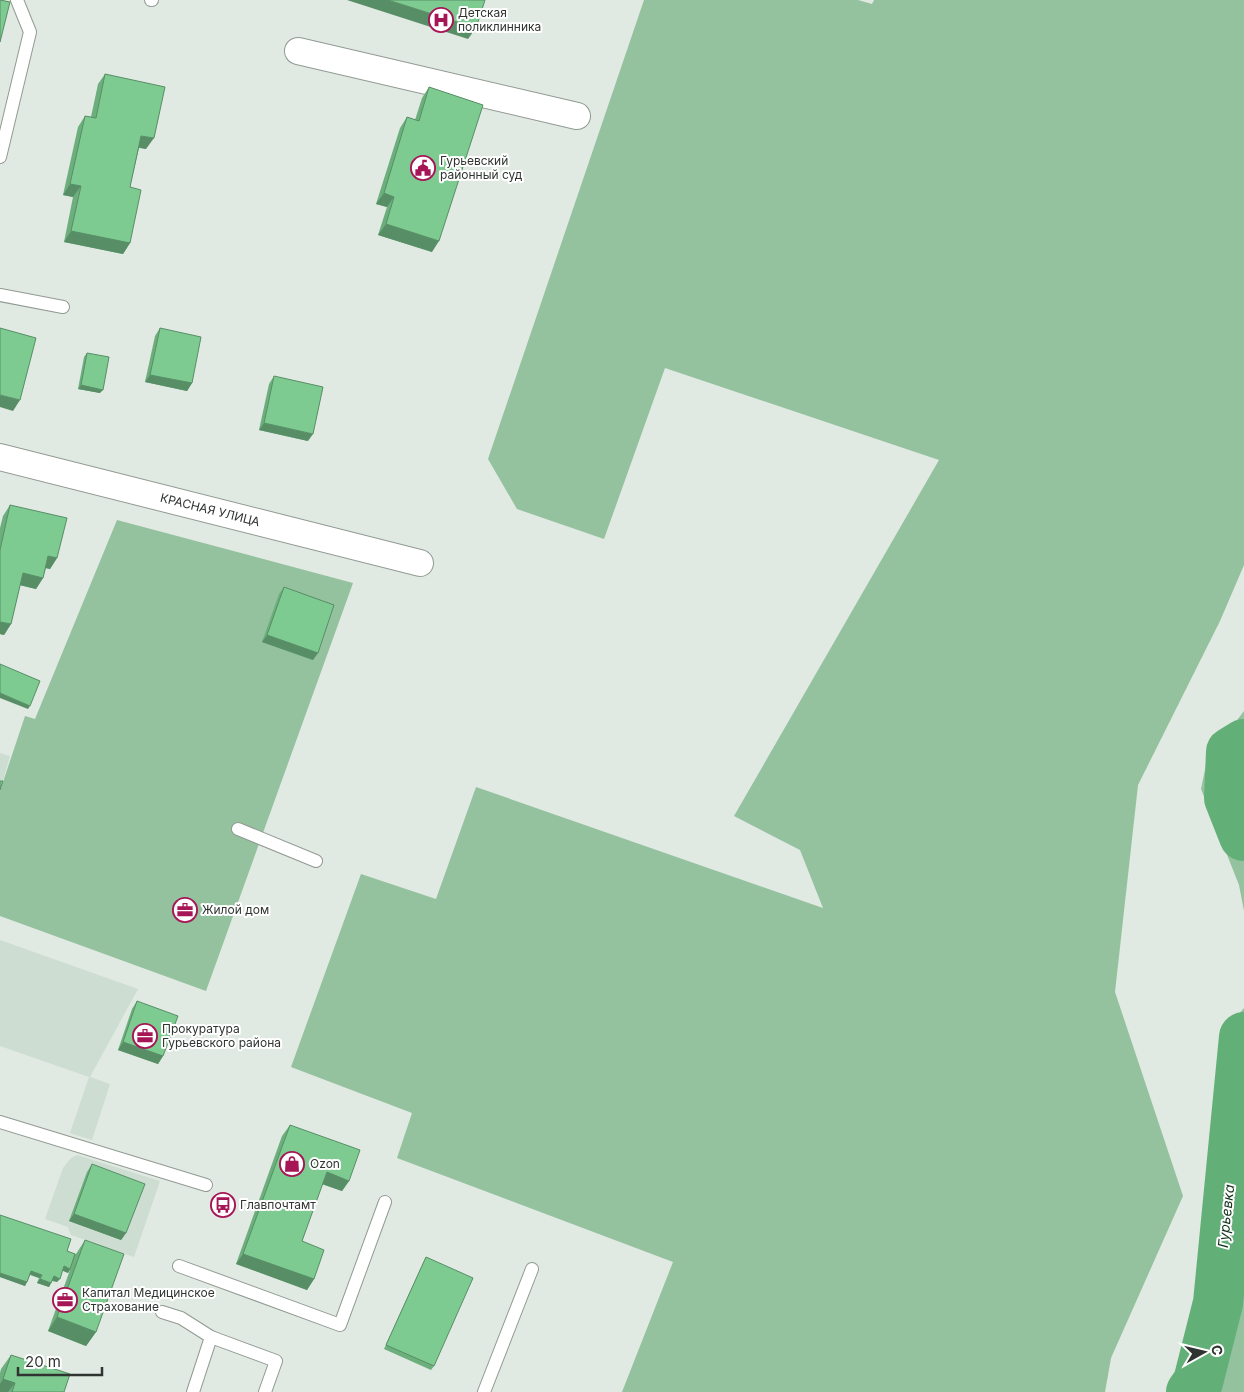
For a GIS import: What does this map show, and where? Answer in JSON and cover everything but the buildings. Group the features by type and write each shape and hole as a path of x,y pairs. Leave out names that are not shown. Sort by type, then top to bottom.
{"street":[{"path":"298,51 577,116"},
{"name":"КРАСНАЯ УЛИЦА","path":"0,457 420,563"}],"lane":[{"path":"0,157 30,32 17,0"},
{"path":"0,295 63,307"},
{"path":"238,829 316,861"},
{"path":"0,1122 206,1185"},
{"path":"179,1266 340,1324 385,1202"},
{"path":"484,1392 532,1269"},
{"path":"162,1312 181,1318 211,1337 276,1361 265,1392"},
{"path":"193,1392 211,1337"}],"shaded area":[{"path":"0,753 10,756 0,791"},
{"path":"0,940 138,989 90,1077 110,1084 92,1140 70,1133 89,1077 0,1046"},
{"path":"77,1155 160,1181 134,1257 71,1235 68,1227 45,1219 63,1168 71,1158"}],"green space":[{"path":"644,0 858,0 872,4 874,0 1244,0 1244,565 1220,621 1138,785 1115,992 1183,1196 1111,1358 1105,1392 622,1392 673,1262 397,1158 412,1113 291,1067 361,874 436,899 476,787 823,908 800,850 734,816 939,460 665,368 604,539 517,509 488,459"},
{"path":"117,520 353,583 206,991 0,916 0,791 25,716 35,719"},
{"path":"1244,711 1244,911 1239,885 1201,789 1207,760"},
{"path":"1244,1008 1244,1392 1182,1392 1185,1388 1214,1258 1207,1224 1213,1127 1238,1015"}],"waterway":[{"name":"Гурьевка","path":"1244,744 1231,752 1229,798 1244,836"},
{"name":"Гурьевка","path":"1191,1392 1198,1382 1218,1303 1244,1037"}],"place":[{"name":"Детская поликлинника","path":"441,20"},
{"name":"Гурьевский районный суд","path":"423,168"},
{"name":"Жилой дом","path":"185,910"},
{"name":"Прокуратура Гурьевского района","path":"145,1036"},
{"name":"Ozon","path":"292,1164"},
{"name":"Главпочтамт","path":"223,1205"},
{"name":"Капитал Медицинское Страхование","path":"65,1300"}]}
